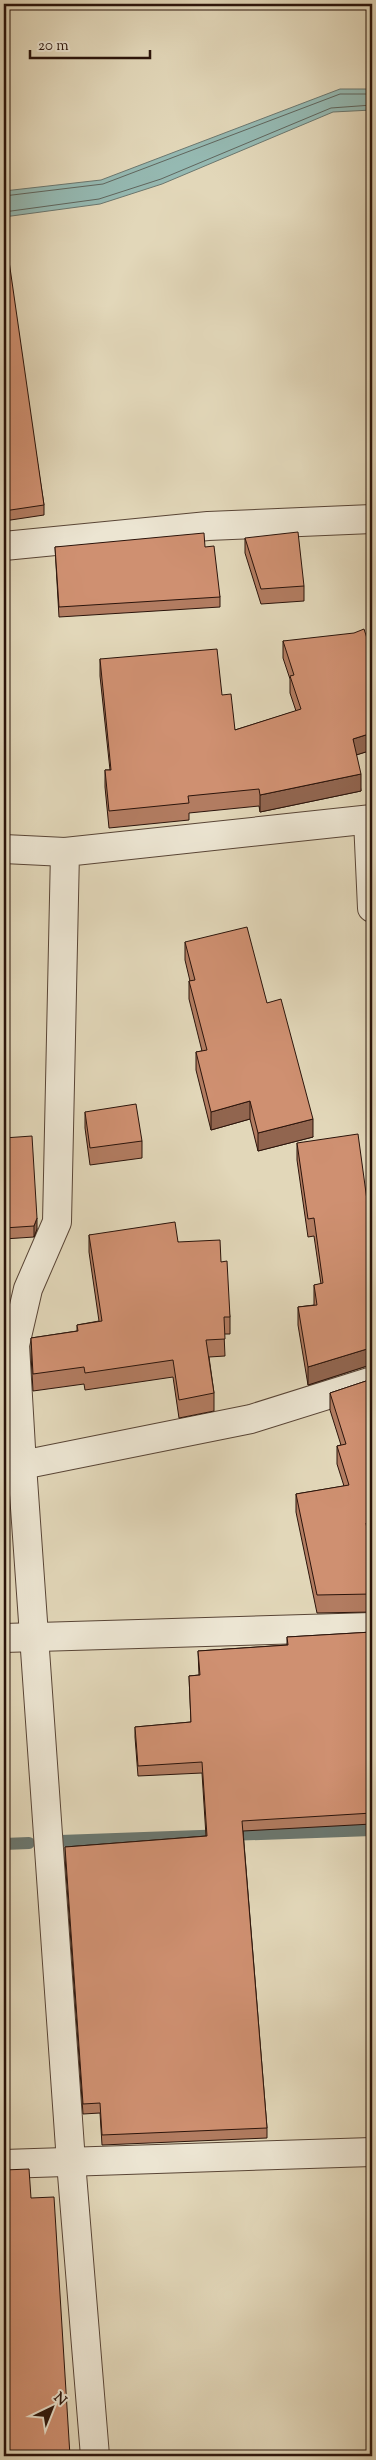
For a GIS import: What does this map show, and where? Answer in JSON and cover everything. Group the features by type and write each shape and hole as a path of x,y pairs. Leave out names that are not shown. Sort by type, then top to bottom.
{"street":[{"path":"4,546 208,526 372,519"},
{"path":"4,849 65,852 370,819 372,908"},
{"path":"65,852 57,1222 28,1289 15,1345 71,2162 95,2456"},
{"path":"22,1465 251,1419 372,1381"},
{"path":"4,1638 372,1627"},
{"path":"4,2164 372,2152"}],"water":[{"path":"340,89 372,89 372,110 333,112 162,184 100,204 4,217 4,191 101,180"}],"building":[{"path":"4,247 7,247 44,505 4,511"},
{"path":"298,532 304,586 261,589 245,538"},
{"path":"204,533 205,547 214,546 220,597 59,607 55,547"},
{"path":"364,629 372,654 372,733 353,739 361,774 260,795 259,789 188,796 189,803 109,811 105,770 111,770 100,659 217,649 222,695 231,694 235,730 301,709 290,676 294,675 283,641 354,633"},
{"path":"247,927 267,1003 281,999 313,1119 258,1133 250,1101 211,1112 196,1052 207,1050 189,981 195,980 185,942"},
{"path":"136,1104 142,1141 90,1148 85,1112"},
{"path":"358,1134 372,1237 372,1261 368,1261 372,1292 372,1349 308,1367 298,1307 317,1305 314,1285 323,1283 314,1218 308,1219 297,1143"},
{"path":"32,1136 37,1218 34,1226 4,1228 4,1138"},
{"path":"175,1222 178,1242 220,1240 221,1262 227,1261 230,1317 224,1317 225,1339 206,1340 214,1393 179,1400 173,1360 85,1373 84,1367 33,1374 31,1338 78,1331 77,1325 102,1321 89,1235"},
{"path":"4,1278 5,1304 4,1311"},
{"path":"372,1379 372,1521 366,1523 372,1559 372,1594 317,1595 296,1494 349,1485 337,1446 346,1444 330,1393"},
{"path":"372,1632 372,1813 242,1821 267,2128 102,2135 100,2103 83,2104 65,1847 207,1836 202,1762 138,1766 135,1727 191,1722 189,1676 200,1675 198,1651 288,1645 287,1637"},
{"path":"29,2169 31,2198 54,2197 70,2456 4,2456 4,2170"}],"waterway":[{"path":"60,1841 372,1830"},
{"path":"4,1844 29,1843"}]}
